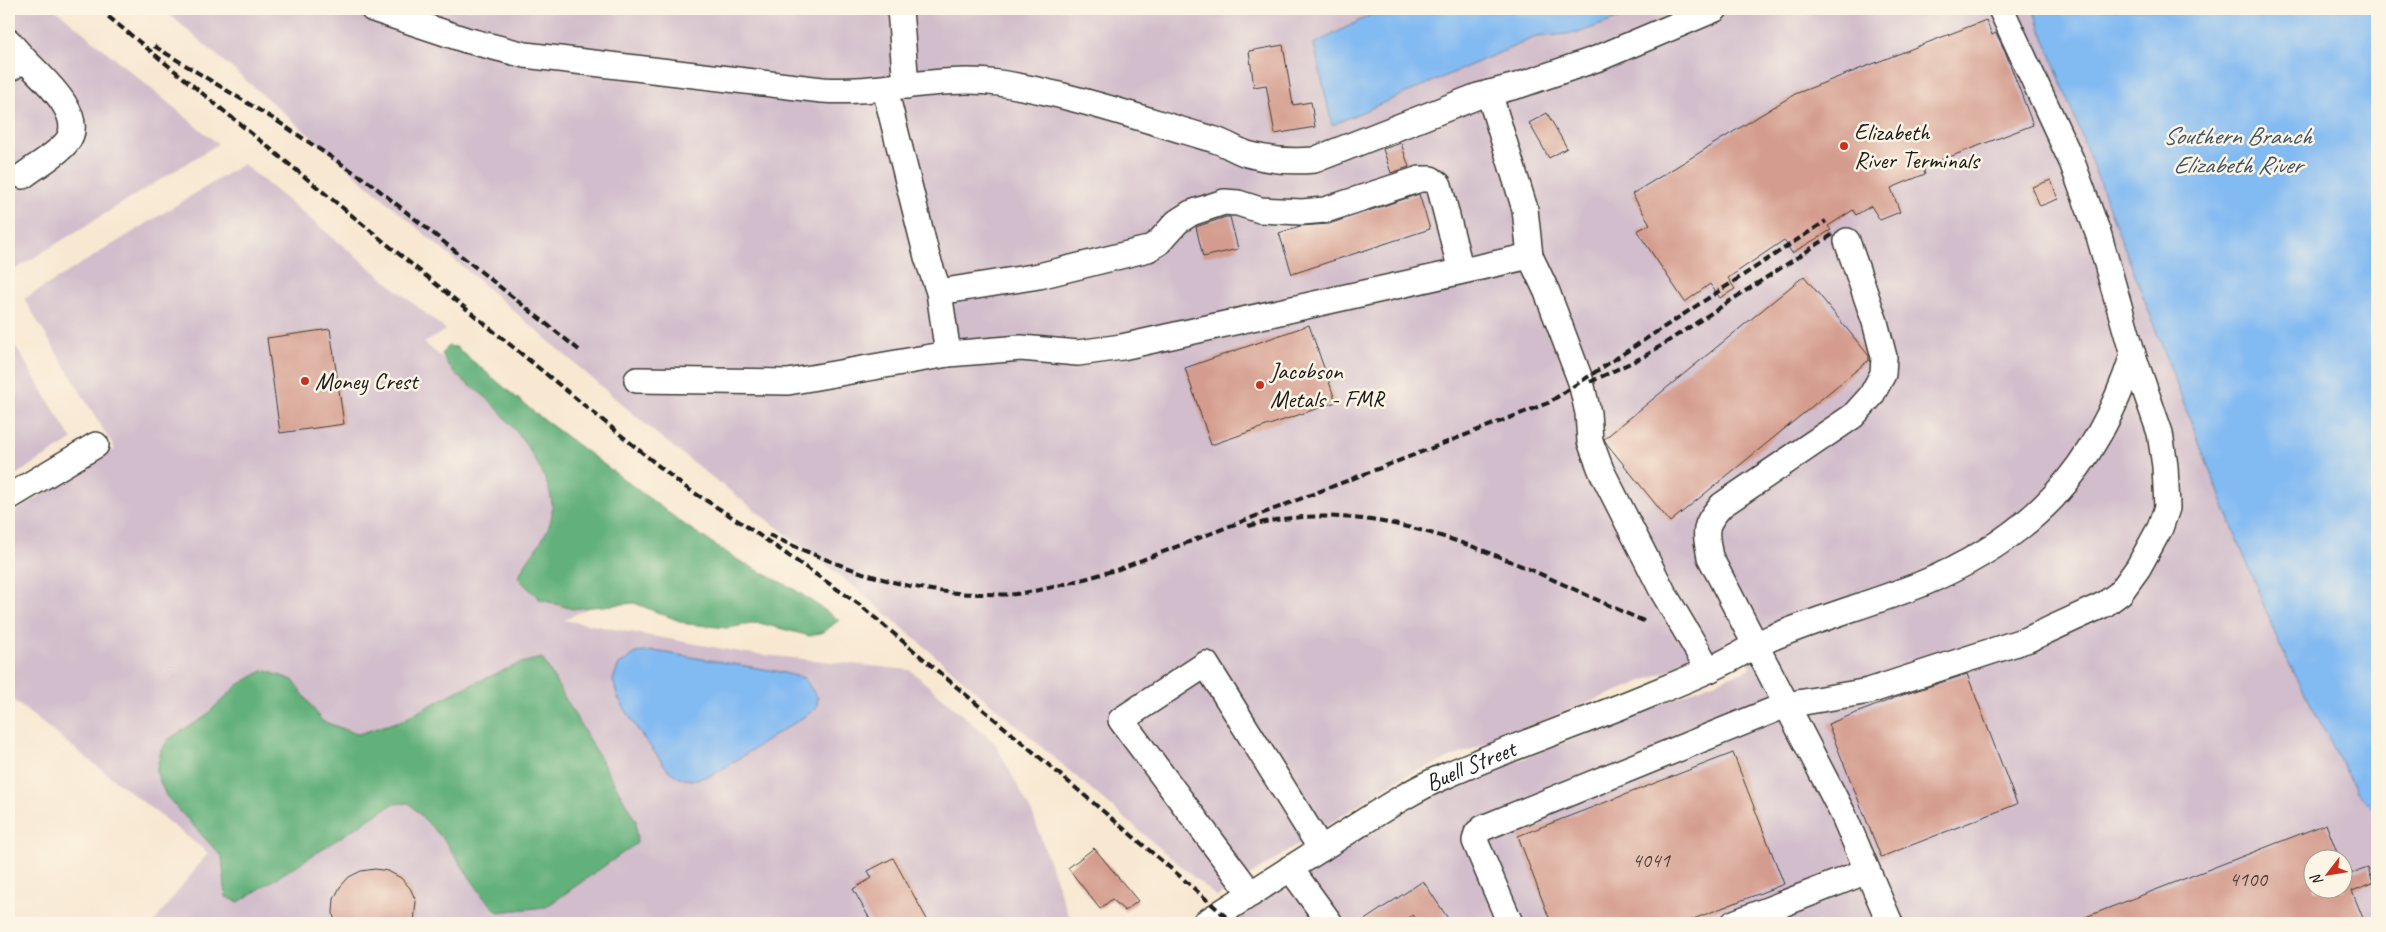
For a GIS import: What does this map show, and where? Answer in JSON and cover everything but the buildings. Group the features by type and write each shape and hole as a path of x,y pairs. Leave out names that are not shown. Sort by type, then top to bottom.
{"street":[{"path":"373,9 466,40 525,55 849,92 967,81 998,83 1026,88 1217,140 1246,154 1294,162 1314,160 1489,93 1520,85 1599,58 1715,9"},
{"path":"900,9 896,87 927,257 938,292 948,354"},
{"path":"1510,923 1475,841 1477,833 1482,828 1786,705 1869,691 2020,642 2106,604 2120,593 2149,549 2160,528 2166,508 2165,466 2160,433 2133,355 2099,236 2072,162 2002,9"},
{"path":"14,57 63,100 69,112 72,127 67,142 23,176"},
{"path":"1489,93 1525,208 1530,256 1547,292 1581,382 1588,413 1590,440 1601,470 1663,592 1709,670"},
{"path":"938,292 1039,276 1148,249 1158,243 1177,222 1191,213 1224,202 1238,203 1260,210 1309,212 1325,210 1420,179 1431,179 1439,185 1461,271"},
{"path":"1847,241 1875,322 1884,356 1883,374 1872,396 1853,416 1722,505 1710,518 1705,531 1710,557 1843,814 1890,923"},
{"path":"638,380 788,382 948,354 1020,348 1078,353 1122,347 1530,256"},
{"name":"Buell Street","path":"1205,923 1405,796 1443,776 1709,670 1755,645 1920,584 1964,564 2023,527 2053,498 2097,439 2114,409 2133,355"},
{"path":"9,497 96,445"},
{"path":"1251,894 1121,720 1206,664 1321,849"},
{"path":"1290,868 1330,923"},
{"path":"1734,923 1867,871"}],"shaded area":[{"path":"9,9 55,9 218,144 9,273"},
{"path":"163,9 1382,9 1314,44 1332,125 1536,37 1578,33 1644,9 2033,9 2201,448 2280,646 2357,792 2377,812 2377,923 1243,923 1236,917 1432,795 1751,668 1744,652 1728,647 1400,778 1217,897 857,589 659,436"},
{"path":"243,164 446,330 424,343 591,478 667,569 564,620 746,653 910,670 995,743 1033,815 1071,923 153,923 208,853 9,697 9,515 115,449 24,299"},
{"path":"9,335 72,440 9,479"}],"green space":[{"path":"448,346 456,347 535,413 685,525 738,560 794,589 839,620 824,632 810,636 759,623 727,628 687,624 634,603 572,609 539,599 518,578 550,523 552,514 551,500 547,485 532,454 511,425 491,402 456,375 449,367 442,354"},
{"path":"542,658 636,821 637,843 546,907 498,912 484,898 444,840 409,803 393,804 239,902 226,897 222,857 166,796 156,772 161,750 169,739 203,718 238,685 264,670 293,680 322,721 358,734 403,720 457,691 520,663"}],"water":[{"path":"1382,9 1644,9 1578,33 1536,37 1332,125 1314,44"},
{"name":"Southern Branch Elizabeth River","path":"2033,9 2377,9 2377,812 2357,792 2280,646 2201,448"},
{"path":"654,651 776,671 804,678 818,698 816,709 713,775 692,780 679,778 668,770 640,733 618,698 613,680 618,666 636,653"}],"railway":[{"path":"99,9 682,485 743,524 860,605 1233,923"},
{"path":"154,46 277,121 370,183 579,350"},
{"path":"769,535 873,576 899,584 954,593 1016,594 1055,587 1119,569 1548,403 1826,221"},
{"path":"1590,382 1645,356 1835,233"},
{"path":"1248,526 1300,517 1352,518 1403,526 1453,540 1503,558 1646,622"}],"place":[{"name":"Elizabeth River Terminals","path":"1844,146"},
{"name":"Money Crest","path":"305,381"},
{"name":"Jacobson Metals - FMR","path":"1260,385"}]}
